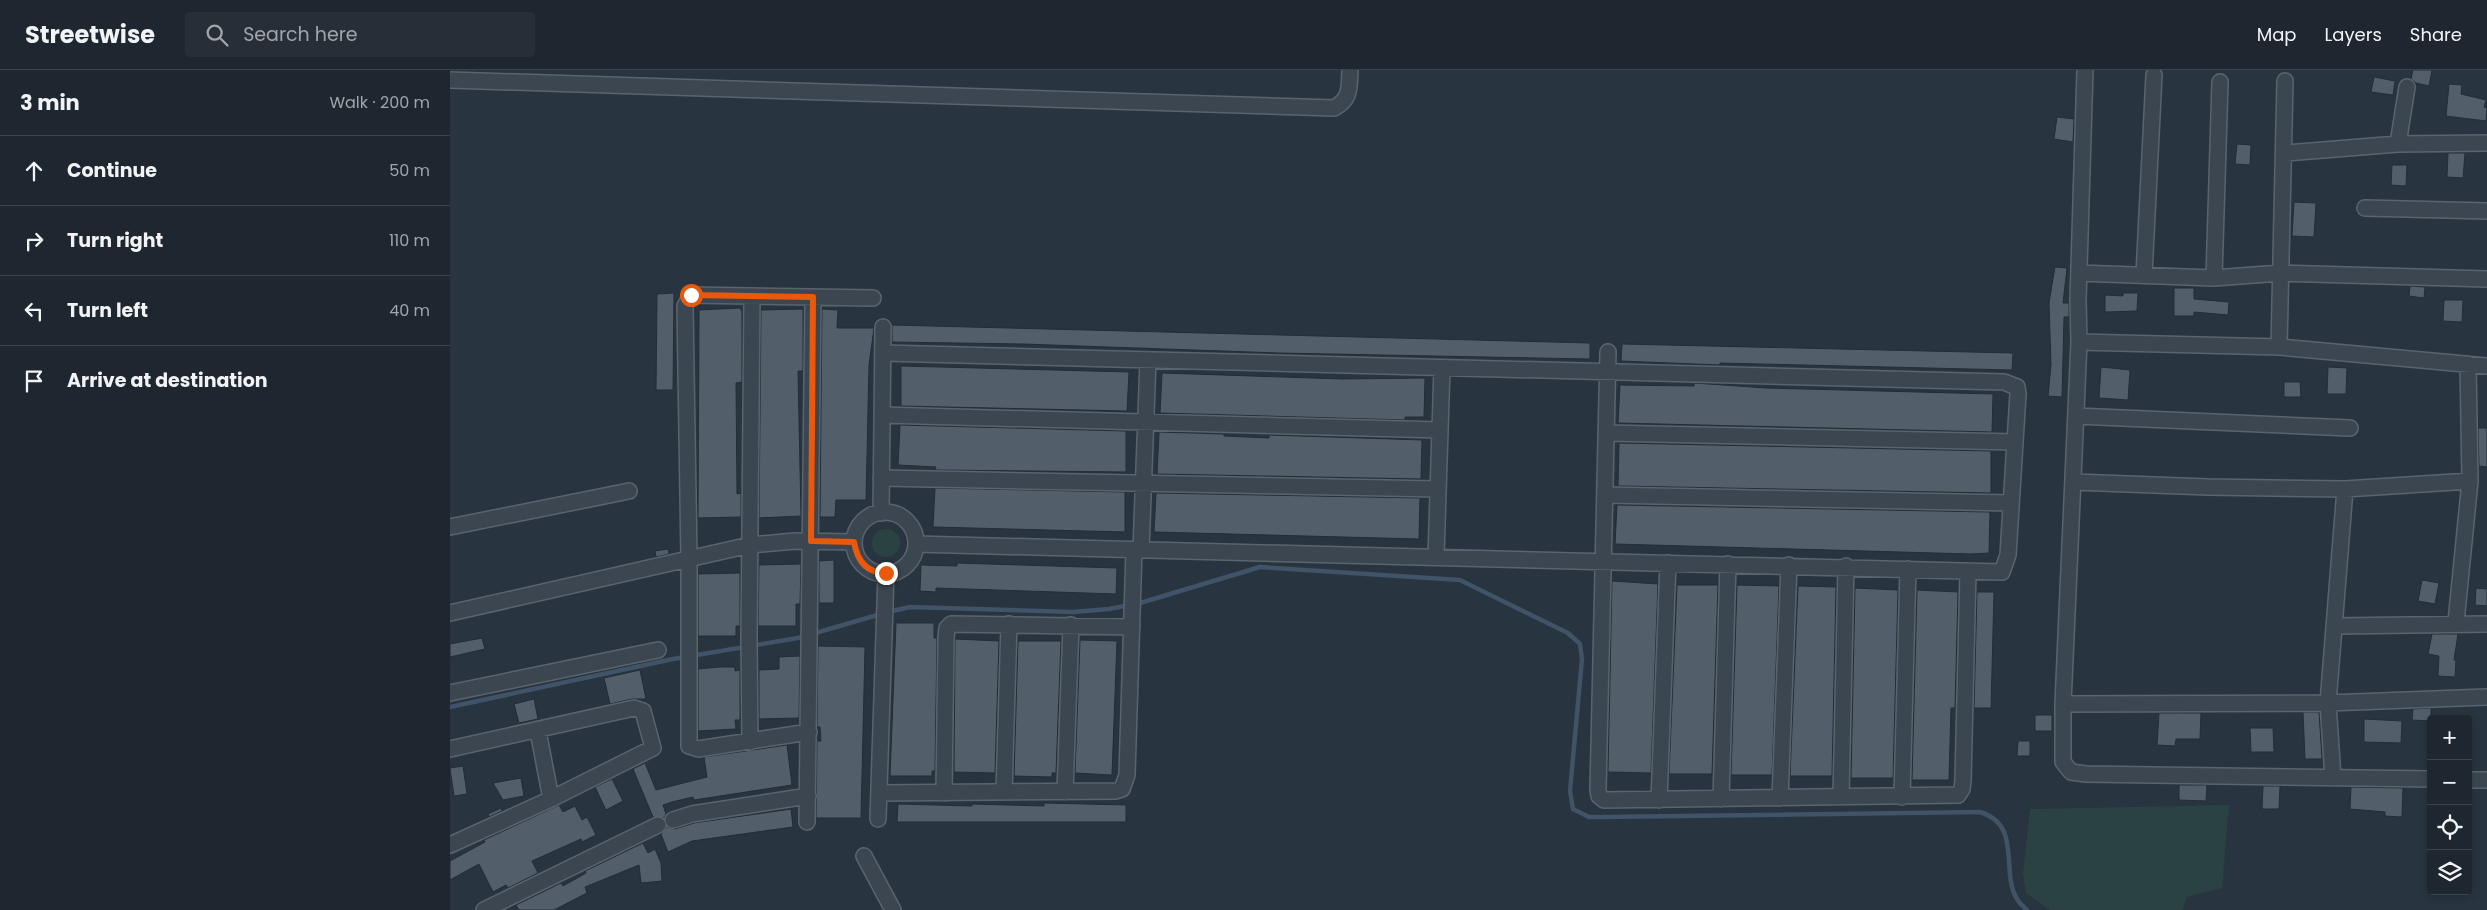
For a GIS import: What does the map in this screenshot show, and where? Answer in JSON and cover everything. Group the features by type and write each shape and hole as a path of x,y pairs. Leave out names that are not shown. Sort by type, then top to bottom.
{"street":[{"path":"450,80 1334,108 1344,103 1349,94 1350,70"},
{"path":"2085,70 2079,273 2079,342 2063,704 2063,762 2071,772 2427,779"},
{"path":"2144,275 2154,75"},
{"path":"2279,347 2285,81"},
{"path":"2214,278 2220,82"},
{"path":"2398,144 2407,87"},
{"path":"2284,152 2398,144 2487,144"},
{"path":"2365,208 2487,211"},
{"path":"2079,273 2214,278 2280,273 2487,279"},
{"path":"809,732 698,750 689,746 689,559 685,306 691,295 873,298"},
{"path":"750,742 752,296"},
{"path":"808,822 813,297"},
{"path":"881,513 883,327"},
{"path":"2079,342 2279,347 2487,366"},
{"path":"1608,352 1599,796 1610,801 1958,795 1962,789 1968,572"},
{"path":"883,353 2004,382 2017,387 2018,394 2008,555 2002,572 1846,566 1603,562 1436,556 916,544"},
{"path":"879,793 1065,792 1116,791 1122,789 1125,784 1132,604 1144,482 1148,360"},
{"path":"2456,622 2470,481 2468,364"},
{"path":"1436,556 1442,368"},
{"path":"882,415 1440,430"},
{"path":"2076,416 2350,428"},
{"path":"1606,433 2015,442"},
{"path":"881,478 1438,489"},
{"path":"2074,482 2208,487 2345,488 2470,481"},
{"path":"2333,778 2328,703 2345,488"},
{"path":"450,527 629,491"},
{"path":"1605,495 2011,503"},
{"path":"881,513 896,514 904,518 915,534 916,544 908,564 899,570 886,573 869,569 861,562 856,553 854,542 861,524 868,517 881,513"},
{"path":"450,613 750,545 811,541 854,542"},
{"path":"1659,800 1668,563"},
{"path":"1722,799 1728,564"},
{"path":"1780,798 1789,565"},
{"path":"1841,797 1846,566"},
{"path":"1902,796 1908,569"},
{"path":"878,819 886,573"},
{"path":"944,793 947,628 951,624 957,622 1132,627"},
{"path":"2335,626 2414,626 2456,622 2487,624"},
{"path":"1004,792 1009,624"},
{"path":"1065,792 1071,625"},
{"path":"450,694 658,650"},
{"path":"2063,704 2328,703 2487,697"},
{"path":"450,749 639,708 643,711 653,748 551,799 450,845"},
{"path":"538,731 551,799"},
{"path":"2472,780 2487,780"},
{"path":"673,820 692,814 808,796"},
{"path":"484,910 658,825"},
{"path":"864,856 893,910"}],"green space":[{"path":"886,529 896,533 900,543 896,553 886,557 876,553 872,543 876,533"},
{"path":"2229,805 2222,888 2187,897 2182,910 2050,910 2026,893 2023,873 2030,809"}],"building":[{"path":"2413,70 2432,70 2429,86 2416,83 2411,79"},
{"path":"2374,77 2395,81 2393,95 2371,92"},
{"path":"2449,84 2462,85 2461,94 2486,100 2484,107 2487,108 2486,121 2446,116"},
{"path":"2057,117 2074,119 2073,142 2054,139"},
{"path":"2237,144 2251,145 2250,165 2235,164"},
{"path":"2448,153 2465,153 2463,178 2447,177"},
{"path":"2392,165 2407,165 2406,186 2391,185"},
{"path":"2294,202 2316,203 2314,237 2292,236"},
{"path":"2055,267 2067,268 2063,303 2069,303 2069,317 2064,317 2062,397 2048,396 2051,365 2049,303"},
{"path":"2410,286 2425,287 2424,298 2409,296"},
{"path":"2174,288 2194,288 2194,299 2229,302 2228,315 2194,312 2194,316 2174,316"},
{"path":"674,293 673,390 656,390 657,294"},
{"path":"2123,293 2138,293 2137,311 2105,312 2105,295 2123,296"},
{"path":"2444,300 2463,300 2462,322 2443,321"},
{"path":"740,308 742,311 742,382 736,383 737,494 741,493 741,517 698,518 699,310"},
{"path":"803,309 803,371 798,371 801,516 759,518 761,310"},
{"path":"822,309 838,310 837,328 874,328 869,365 866,500 836,500 835,517 820,517"},
{"path":"892,325 1590,343 1590,359 1279,353 1023,344 892,342"},
{"path":"1622,344 2013,353 2012,370 1720,363 1720,365 1621,361"},
{"path":"901,366 1129,372 1127,411 901,406"},
{"path":"2101,367 2130,370 2128,400 2099,398"},
{"path":"2328,367 2347,368 2346,394 2327,394"},
{"path":"1162,373 1342,379 1425,378 1424,417 1405,417 1405,420 1160,413"},
{"path":"2284,382 2300,382 2301,397 2284,397"},
{"path":"1694,383 1766,388 1993,394 1992,432 1618,423 1620,385 1694,386"},
{"path":"900,425 1126,431 1126,472 935,470 936,467 898,465"},
{"path":"2478,428 2487,428 2487,467 2479,466"},
{"path":"1159,432 1224,434 1224,436 1269,438 1269,435 1422,440 1421,479 1157,474"},
{"path":"1619,443 1991,451 1991,493 1618,486"},
{"path":"935,488 1125,492 1125,532 933,527"},
{"path":"1156,493 1420,498 1419,539 1154,532"},
{"path":"1617,505 1990,512 1989,553 1615,544"},
{"path":"668,549 669,554 656,557 655,551"},
{"path":"834,560 834,603 819,603 819,561"},
{"path":"957,563 1117,568 1116,594 936,588 936,592 920,591 921,565 957,566"},
{"path":"801,564 800,604 796,604 796,626 758,626 759,565"},
{"path":"740,573 740,626 736,626 736,636 698,636 698,574"},
{"path":"2422,580 2439,583 2435,604 2418,601"},
{"path":"1612,581 1658,584 1651,773 1608,772"},
{"path":"1677,585 1718,585 1712,774 1669,774"},
{"path":"1737,585 1779,586 1772,775 1731,775"},
{"path":"1798,586 1836,587 1832,776 1790,776"},
{"path":"1855,588 1898,590 1893,778 1851,778"},
{"path":"2476,588 2487,589 2487,606 2475,605"},
{"path":"1917,590 1958,592 1955,708 1951,708 1949,780 1912,780"},
{"path":"1977,592 1994,592 1991,708 1974,708"},
{"path":"896,623 934,623 934,638 937,638 935,771 932,771 932,776 890,776"},
{"path":"2432,634 2458,634 2454,660 2456,660 2455,677 2438,676 2439,656 2428,654"},
{"path":"482,638 485,649 450,657 450,644"},
{"path":"955,639 999,641 995,773 954,772"},
{"path":"1080,640 1117,641 1112,775 1075,773"},
{"path":"1018,641 1061,641 1056,773 1052,773 1052,777 1014,776"},
{"path":"818,646 865,647 861,818 816,818 817,741 821,741 820,727 817,727"},
{"path":"800,656 799,718 759,719 759,670 779,669 779,657"},
{"path":"735,667 735,671 740,670 740,720 735,720 736,729 698,731 698,669"},
{"path":"640,670 646,699 632,699 610,704 604,678"},
{"path":"534,699 538,719 519,723 514,704"},
{"path":"2431,708 2431,715 2427,715 2427,721 2412,720 2413,709"},
{"path":"2303,712 2319,712 2322,759 2305,759"},
{"path":"2159,713 2201,713 2200,739 2176,739 2175,746 2157,745"},
{"path":"2035,715 2052,715 2052,731 2035,731"},
{"path":"2364,719 2402,721 2401,743 2364,742"},
{"path":"2250,728 2273,728 2274,752 2251,752"},
{"path":"2018,741 2030,741 2030,756 2017,756"},
{"path":"787,745 792,785 694,800 693,797 672,802 663,805 666,814 664,818 653,817 633,769 645,763 656,790 707,777 704,757"},
{"path":"463,766 467,794 454,796 450,768"},
{"path":"521,778 524,796 503,800 493,783"},
{"path":"612,779 623,801 606,810 595,787"},
{"path":"2179,785 2207,785 2206,801 2179,800"},
{"path":"2263,786 2280,786 2279,809 2262,809"},
{"path":"2351,787 2403,788 2402,817 2385,816 2385,812 2350,809"},
{"path":"1044,803 1126,805 1126,822 897,822 898,804 1044,806"},
{"path":"559,805 563,812 575,806 582,820 587,817 596,835 582,842 581,839 532,861 538,873 508,888 506,885 493,892 479,864 450,880 450,861 485,842 484,840"},
{"path":"501,808 502,811 489,817 488,814"},
{"path":"791,809 793,827 692,841 668,852 661,834 667,827 675,829 694,823"},
{"path":"643,843 648,853 655,849 661,863 662,881 641,883 639,865 585,887 587,893 554,910 519,910 516,905 561,883 563,886 586,873 585,871"}],"waterway":[{"path":"888,612 910,607 1073,612 1109,609 1140,603 1260,567 1460,580 1568,633 1580,644 1582,659 1570,791 1573,809 1589,817 1980,812 1993,818 2002,827 2008,850 2012,888 2018,900 2027,910"},
{"path":"450,707 673,659 798,638 881,614"}],"route":[{"path":"691,295 813,297 811,541 854,542 856,553 861,562 869,569 879,573 886,573"}]}
